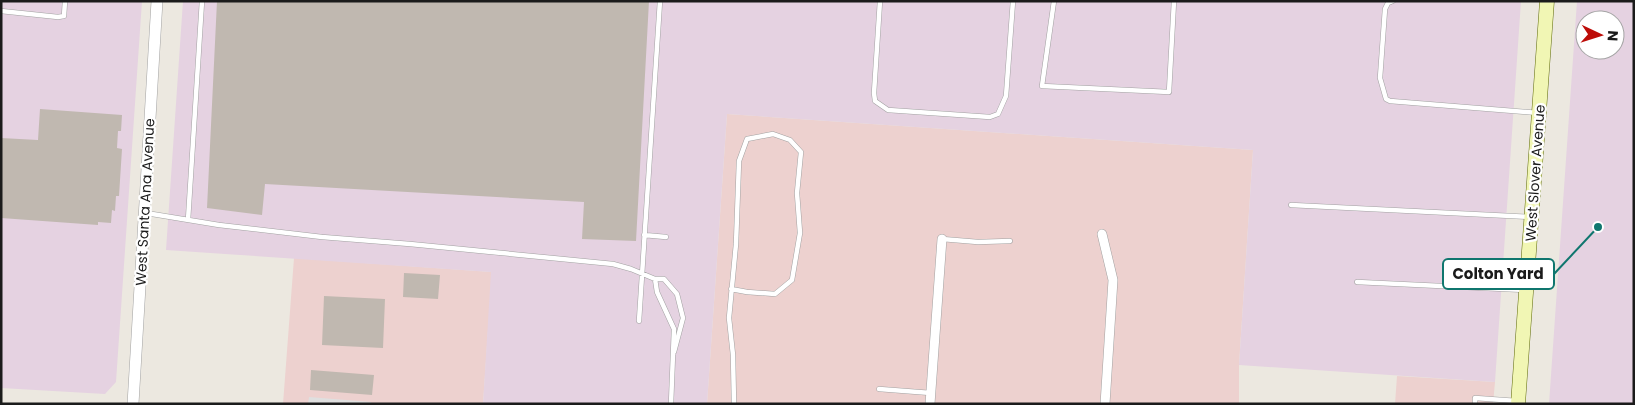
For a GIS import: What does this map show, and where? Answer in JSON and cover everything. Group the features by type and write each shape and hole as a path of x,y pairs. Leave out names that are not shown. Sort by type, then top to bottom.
{"main road":[{"name":"West Slover Avenue","path":"1518,402 1547,1"}],"street":[{"name":"West Santa Ana Avenue","path":"134,404 157,1"},
{"path":"1102,234 1114,280 1105,404"},
{"path":"930,404 942,239"}],"lane":[{"path":"1,11 58,17 64,16 65,1"},
{"path":"188,220 202,1"},
{"path":"638,320 660,1"},
{"path":"880,1 874,93 875,101 879,106 888,110 990,117 998,114 1006,96 1013,1"},
{"path":"1054,1 1042,86 1169,92 1174,1"},
{"path":"1393,1 1388,3 1384,19 1380,78 1386,99 1390,101 1539,113"},
{"path":"731,289 775,294 792,280 800,233 797,193 801,152 790,140 773,134 747,139 739,161 736,244 731,289 729,318 733,354 734,404"},
{"path":"1291,205 1531,217"},
{"path":"144,213 219,225 322,237 597,261 613,264 641,272 655,279 664,279 677,294 683,318 674,352"},
{"path":"644,235 666,237"},
{"path":"942,239 978,242 1010,241"},
{"path":"655,279 657,292 674,329 671,404"},
{"path":"1357,282 1526,290"},
{"path":"879,389 931,393"},
{"path":"1475,404 1475,398 1518,402"}],"shaded area":[{"path":"1,1 142,1 116,382 105,394 1,388"},
{"path":"183,1 1521,1 1495,382 1239,365 1253,150 727,114 707,404 483,404 491,272 166,250"},
{"path":"1577,1 1634,1 1634,404 1549,404 1575,30 1575,60 1625,60 1625,10 1576,10"},
{"path":"727,114 1253,150 1239,365 1239,404 707,404"},
{"path":"294,258 492,272 483,404 283,404"},
{"path":"1397,376 1495,382 1493,404 1395,404"},
{"path":"309,397 371,402 371,404 308,404"}],"building":[{"path":"217,1 649,1 636,241 582,239 584,202 265,184 262,215 207,208"},
{"path":"40,109 122,115 121,131 118,131 117,148 122,149 119,196 116,196 115,211 112,210 111,223 98,222 98,225 1,218 1,138 38,140"},
{"path":"404,273 440,275 438,299 403,297"},
{"path":"324,296 385,299 383,348 322,345"},
{"path":"311,370 374,375 372,395 310,390"}],"place":[{"name":"Colton Yard","path":"1598,227"}]}
